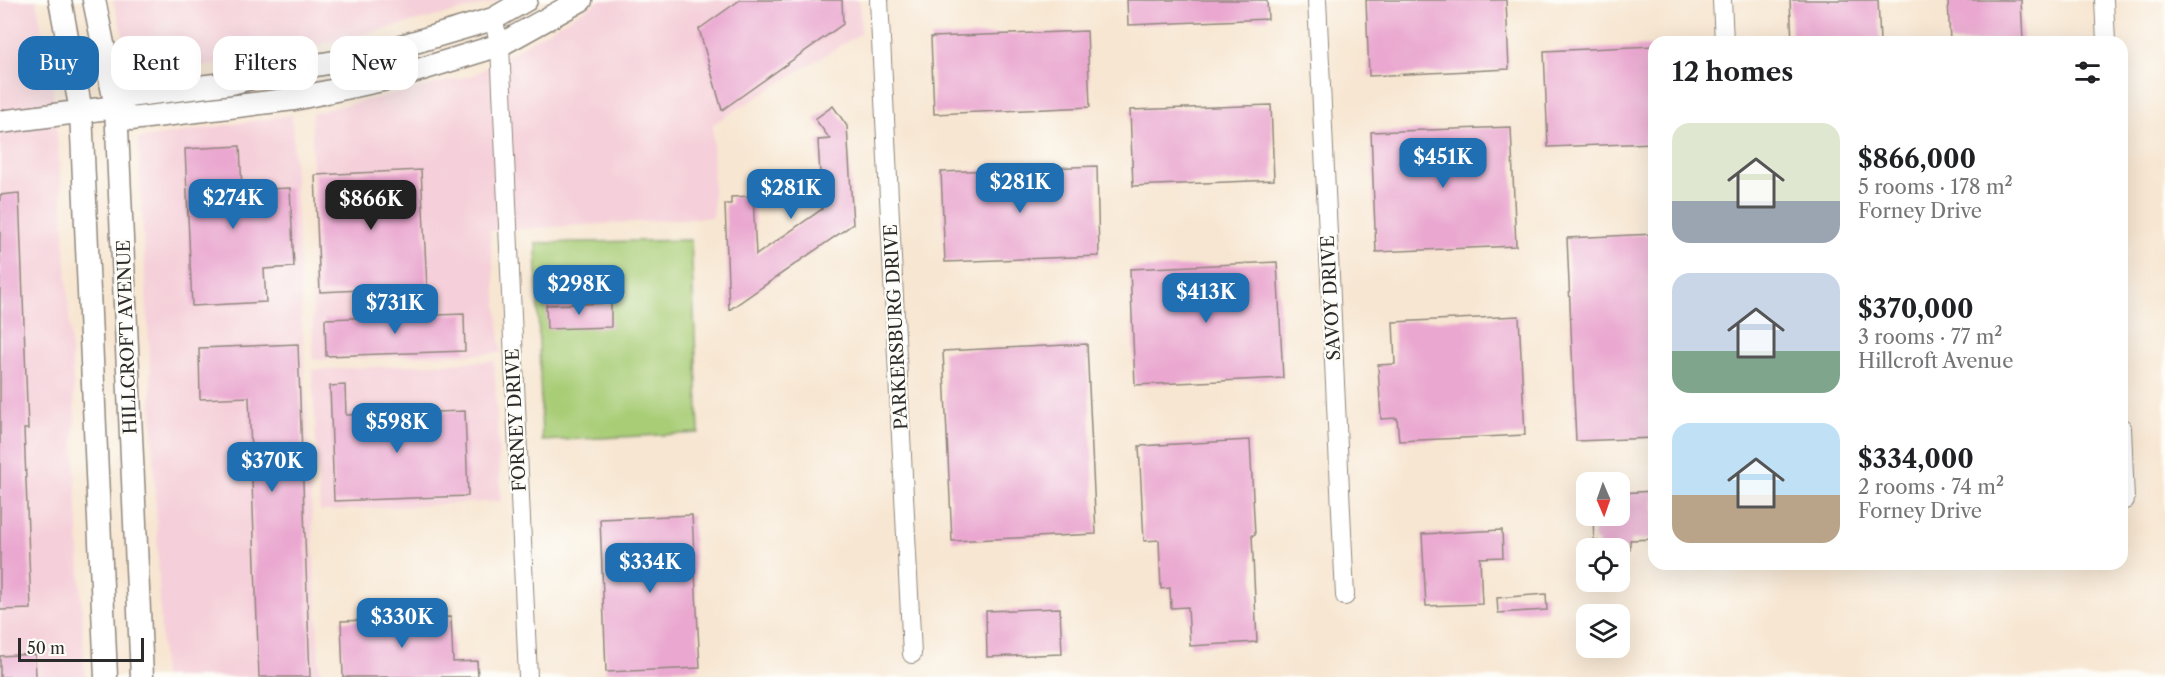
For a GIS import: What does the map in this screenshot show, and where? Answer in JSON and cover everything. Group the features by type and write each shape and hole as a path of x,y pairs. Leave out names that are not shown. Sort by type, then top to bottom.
{"main road":[{"name":"HILLCROFT AVENUE","path":"60,0 81,111 106,677"},
{"name":"HILLCROFT AVENUE","path":"94,0 116,106 141,677"},
{"path":"0,122 116,106 128,96 231,83 275,72 364,57 493,19 526,0"},
{"path":"116,106 131,119 294,99 396,77 500,45 581,0"},
{"path":"96,430 131,428"},
{"path":"104,626 139,624"}],"street":[{"name":"PARKERSBURG DRIVE","path":"879,0 912,654"},
{"name":"SAVOY DRIVE","path":"1317,0 1345,596"},
{"path":"1722,0 1724,36"},
{"path":"2104,0 2106,36"},
{"name":"FORNEY DRIVE","path":"493,19 500,45 528,677"}],"shaded area":[{"path":"0,0 36,0 43,36 18,36 18,90 53,90 75,416 74,444 85,677 0,677"},
{"path":"113,0 504,0 357,36 330,36 330,42 318,45 318,36 213,36 213,65 201,66 201,36 123,36"},
{"path":"600,0 859,0 861,33 713,124 713,217 490,231 501,353 313,360 312,113 418,90 418,88 474,75"},
{"path":"292,115 320,677 163,677 138,139"},
{"path":"494,361 501,501 320,511 312,370"}],"green space":[{"path":"691,240 699,433 542,441 536,243"}],"building":[{"path":"740,0 842,0 843,24 722,110 699,29"},
{"path":"1127,0 1267,0 1268,19 1128,25"},
{"path":"1366,0 1506,0 1509,69 1369,76"},
{"path":"1790,0 1878,0 1880,36 1792,36"},
{"path":"1948,0 2021,0 2023,36 1950,36"},
{"path":"1087,31 1090,107 934,114 931,37"},
{"path":"1648,46 1648,143 1548,147 1544,51"},
{"path":"1271,105 1274,180 1133,186 1130,110"},
{"path":"833,106 847,126 853,224 729,310 725,204 731,204 731,197 753,196 756,255 822,209 818,140 830,139 815,119"},
{"path":"1511,127 1516,246 1376,252 1371,132"},
{"path":"240,146 242,190 290,188 294,267 264,269 266,302 192,306 185,149"},
{"path":"1097,166 1099,256 945,262 941,172"},
{"path":"421,170 427,287 320,292 315,175"},
{"path":"19,193 28,429 24,429 31,609 0,610 0,195"},
{"path":"1648,234 1648,438 1576,441 1567,238"},
{"path":"1277,262 1283,378 1135,385 1130,269"},
{"path":"611,303 611,327 547,329 546,305"},
{"path":"464,314 465,351 326,356 325,319"},
{"path":"1519,316 1525,435 1399,441 1397,418 1381,419 1378,365 1395,364 1393,322"},
{"path":"298,344 310,677 259,677 249,397 200,399 199,348"},
{"path":"1087,344 1096,534 952,541 943,351"},
{"path":"345,385 346,415 465,411 468,496 334,501 330,386"},
{"path":"1250,440 1257,642 1190,646 1188,607 1171,608 1170,588 1161,589 1159,540 1144,541 1139,446"},
{"path":"1648,491 1648,539 1594,538 1593,526 1630,526 1630,492"},
{"path":"692,515 700,668 606,672 600,519"},
{"path":"1502,530 1503,557 1480,558 1482,604 1426,606 1422,534"},
{"path":"1546,594 1547,610 1498,613 1497,598"},
{"path":"1060,608 1062,654 987,657 986,611"},
{"path":"451,617 453,662 477,661 478,677 343,677 341,621"},
{"path":"35,654 36,677 0,677 0,656"}]}
